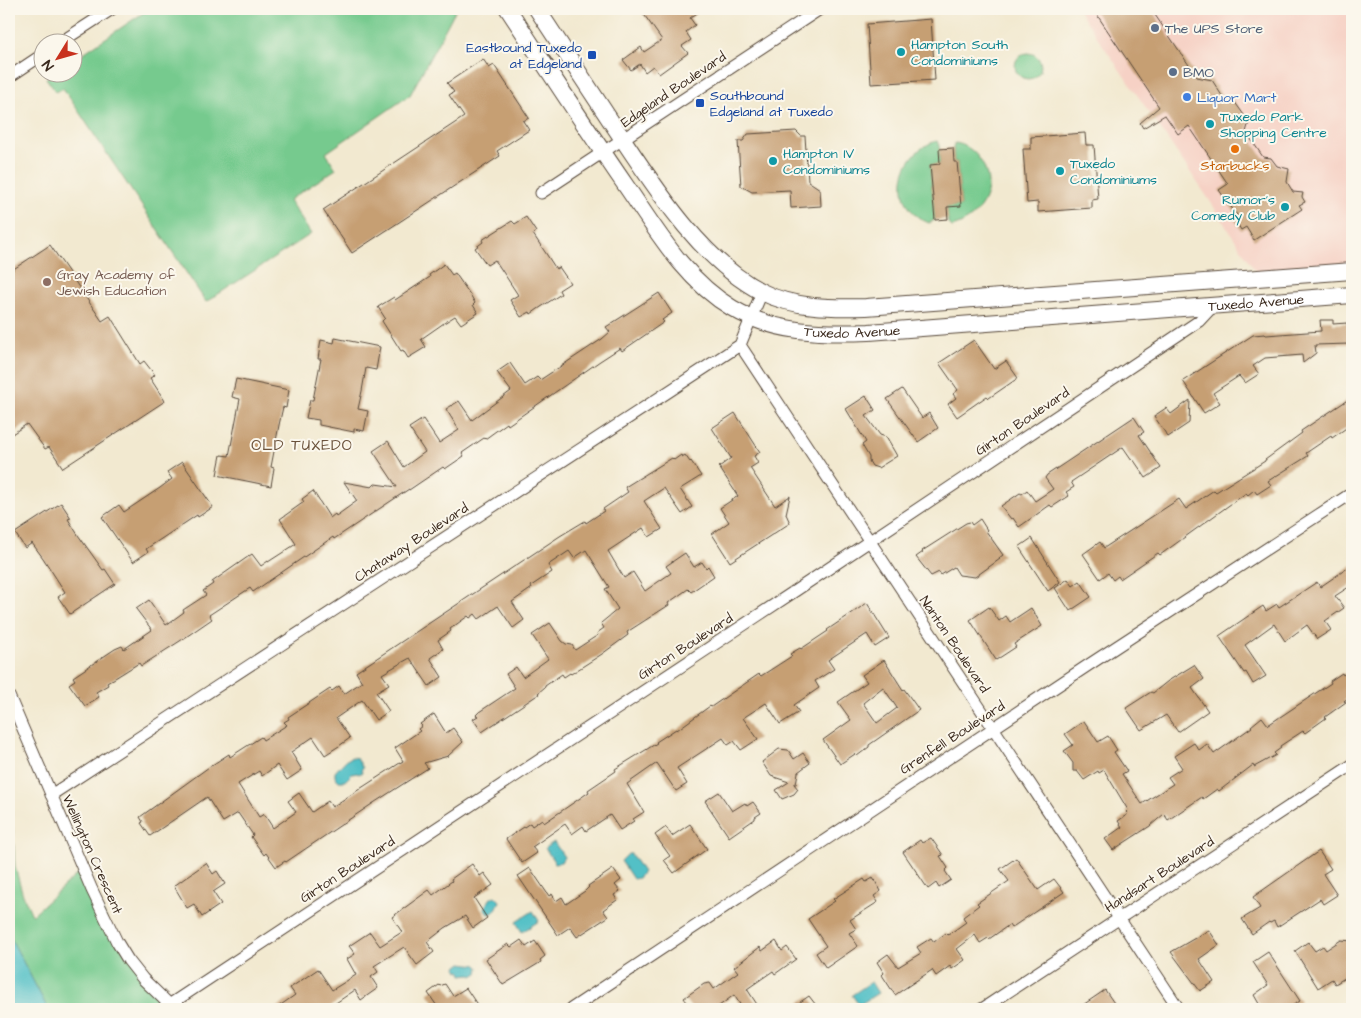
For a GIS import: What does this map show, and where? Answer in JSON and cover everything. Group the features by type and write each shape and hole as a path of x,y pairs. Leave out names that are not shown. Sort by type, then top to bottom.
{"main road":[{"name":"Tuxedo Avenue","path":"508,9 667,246 685,268 717,299 752,318 779,327 809,333 851,333 1352,295"},
{"name":"Tuxedo Avenue","path":"537,9 623,140 657,189 697,240 727,270 762,292 774,297 806,305 838,308 866,307 1352,271"}],"street":[{"path":"76,32 112,9"},
{"name":"Edgeland Boulevard","path":"541,193 820,9"},
{"path":"9,77 32,62"},
{"path":"740,345 762,292"},
{"name":"Girton Boulevard","path":"172,1007 1199,321 1213,306"},
{"name":"Nanton Boulevard","path":"740,345 1178,1009"},
{"name":"Chataway Boulevard","path":"51,795 740,345"},
{"name":"Grenfell Boulevard","path":"571,1009 1352,492"},
{"name":"Wellington Crescent","path":"9,696 92,890 117,942 135,969 172,1007"},
{"name":"Handsart Boulevard","path":"982,1009 1352,765"}],"shaded area":[{"path":"1078,9 1352,9 1352,271 1260,278 1208,198"}],"green space":[{"path":"149,9 456,9 410,95 326,153 336,169 289,200 311,234 206,302 63,88 56,92 49,82 82,82 82,54"},
{"path":"1028,53 1037,57 1041,66 1037,75 1028,79 1019,75 1015,66 1019,57"},
{"path":"937,141 939,143 940,164 930,165 935,220 929,223 916,215 908,205 903,193 903,180 906,168 913,156 924,147"},
{"path":"955,143 968,148 978,157 988,178 988,189 980,208 963,223 952,227 948,223 947,207 961,206 957,162 954,162 953,147"},
{"path":"9,769 15,867 23,895 32,915 83,869 117,942 174,1009 48,1009 9,935"}],"water":[{"path":"352,757 357,758 363,768 362,772 352,774 345,781 339,781 335,777 335,772 345,761"},
{"path":"554,842 564,857 561,862 555,863 545,848"},
{"path":"628,854 631,854 643,872 638,878 633,879 621,861"},
{"path":"495,896 500,901 497,908 488,914 484,908 491,898"},
{"path":"533,911 539,921 522,932 516,922"},
{"path":"9,935 48,1009 9,1009"},
{"path":"462,963 477,965 479,967 478,973 473,976 470,974 462,975 457,970 457,967"},
{"path":"871,982 878,993 859,1005 852,995"}],"building":[{"path":"640,9 703,9 690,18 695,25 686,32 691,40 682,46 688,53 659,74 653,66 645,72 640,64 631,70 623,60 641,47 644,52 662,40"},
{"name":"Tuxedo Park Shopping Centre","path":"1093,9 1151,9 1197,77 1212,80 1224,99 1234,101 1249,122 1246,132 1263,157 1271,158 1277,166 1289,169 1287,182 1293,192 1303,193 1302,197 1305,202 1299,205 1302,209 1254,240 1246,227 1241,230 1235,220 1239,218 1219,190 1228,184 1189,126 1178,134 1165,115 1143,128 1140,123 1159,107"},
{"name":"Hampton South Condominiums","path":"931,19 935,80 871,84 867,24"},
{"path":"483,59 489,68 494,65 529,118 523,121 529,130 497,151 500,156 352,253 323,210 464,117 449,95 454,92 447,83"},
{"name":"Hampton IV Condominiums","path":"796,131 801,136 805,136 808,181 820,189 821,206 791,208 790,190 752,192 741,186 738,141 743,141 748,134"},
{"name":"Tuxedo Condominiums","path":"1085,133 1086,145 1094,145 1098,199 1092,200 1092,208 1038,212 1038,202 1027,203 1023,149 1031,149 1031,137"},
{"path":"953,148 954,162 957,162 961,206 947,207 948,219 935,220 930,165 940,164 939,149"},
{"path":"526,217 536,232 533,234 556,269 559,267 570,283 559,290 561,294 531,314 530,312 521,317 510,300 518,295 495,260 487,265 475,248 483,242 482,240 512,221 515,224"},
{"path":"50,245 102,321 110,316 140,364 144,361 155,375 150,378 165,401 63,468 49,447 45,449 27,424 9,436 9,272"},
{"path":"444,264 452,275 455,273 471,296 475,303 473,305 478,313 461,324 455,316 444,323 421,339 426,347 408,358 403,350 401,351 382,321 385,318 378,307 394,297 395,300 430,277 429,275"},
{"path":"659,293 672,313 662,320 664,322 622,351 620,348 600,361 508,425 507,423 484,438 462,453 464,456 445,469 443,467 334,539 333,537 253,592 250,588 209,615 212,619 180,641 141,666 139,663 107,683 108,685 96,692 99,697 85,706 69,684 75,680 73,677 115,649 122,646 124,649 152,630 136,609 149,600 166,625 184,612 183,610 206,595 203,591 213,584 212,582 252,554 261,566 296,544 280,519 304,502 302,499 313,491 330,518 335,514 336,516 357,501 344,482 372,487 375,484 397,487 373,451 388,441 404,467 425,452 409,428 423,419 439,443 459,430 446,409 459,401 472,420 511,391 497,372 510,363 525,385 537,377 540,380 602,339 610,332 606,327"},
{"path":"1320,320 1333,320 1333,324 1347,323 1349,344 1315,345 1316,353 1303,363 1302,355 1265,358 1253,366 1259,374 1245,383 1239,376 1213,393 1220,403 1204,413 1183,381 1253,335 1321,331"},
{"path":"335,338 380,347 376,370 366,368 358,409 368,411 364,431 354,429 354,432 319,425 319,420 306,418 310,400 313,400 321,359 318,359 321,340 334,343"},
{"path":"974,340 994,369 1006,361 1018,378 989,398 987,396 957,417 948,404 956,398 953,394 958,390 939,363"},
{"path":"236,379 289,390 286,408 283,407 271,467 274,468 271,486 217,475 221,455 229,456 240,399 232,397"},
{"path":"902,389 922,418 929,413 938,428 918,442 887,399"},
{"path":"866,396 875,410 866,416 880,435 886,437 897,456 878,468 872,466 869,461 869,457 862,445 866,442 846,409"},
{"path":"1352,397 1352,424 1332,438 1331,436 1306,453 1308,456 1268,481 1271,485 1257,494 1254,490 1248,495 1246,493 1160,555 1158,553 1120,579 1118,576 1113,580 1108,573 1100,579 1083,554 1100,542 1104,548 1179,499 1186,509 1214,490 1216,492 1265,461 1302,433 1301,431"},
{"path":"1190,400 1189,423 1168,437 1154,416 1166,408 1171,414"},
{"path":"735,413 760,452 754,456 758,463 750,468 775,506 790,496 786,514 790,523 730,562 712,534 729,522 720,508 738,496 719,467 731,458 712,428"},
{"path":"1134,417 1144,432 1139,435 1161,468 1146,478 1123,447 1071,482 1074,487 1066,492 1069,496 1052,507 1050,505 1019,527 1001,506 1027,490 1035,501 1053,489 1045,478 1047,475"},
{"path":"681,455 682,457 685,455 691,461 701,476 680,489 692,507 682,514 664,488 644,501 662,529 649,537 643,528 608,551 624,578 633,572 645,591 671,573 666,566 685,553 694,567 702,562 706,568 708,566 714,576 691,592 688,589 668,603 669,605 627,632 628,635 602,654 571,674 564,677 562,674 545,686 539,694 482,732 473,719 478,716 476,715 515,688 506,674 516,667 523,677 548,659 532,635 550,623 562,641 572,645 575,650 598,635 597,633 604,628 601,623 618,609 605,589 609,587 586,550 574,558 569,551 548,565 552,572 512,602 524,620 513,628 498,606 479,619 475,614 470,618 468,616 438,640 443,649 430,658 442,677 429,686 410,658 382,674 389,684 376,692 389,711 376,720 362,700 336,718 350,738 339,746 325,755 313,737 291,752 302,770 287,780 277,765 262,776 259,771 238,784 259,817 264,814 273,828 296,812 288,801 299,793 312,812 328,801 332,807 403,761 395,748 420,731 418,729 422,726 420,724 434,714 446,733 453,728 463,742 448,756 424,763 428,768 276,867 266,853 264,855 251,837 253,835 238,813 223,822 207,797 150,836 141,823 143,822 140,817 209,767 229,754 230,757 261,737 263,740 287,725 284,722 289,719 288,717 330,689 332,691 339,686 344,694 362,682 356,672 560,536 585,521 586,523 604,511 603,509 628,492 625,487 672,458 674,460"},
{"path":"182,462 213,507 198,517 197,515 146,549 148,552 133,562 102,517 119,505 124,512 160,488 172,479 167,472"},
{"path":"61,503 71,518 68,519 78,535 115,584 70,614 58,597 65,592 43,558 32,543 25,548 15,533"},
{"path":"980,519 1003,555 1000,559 975,577 959,575 954,567 941,575 939,572 931,576 916,557 922,551 966,523 970,522 972,525"},
{"path":"1032,538 1060,582 1048,591 1019,547"},
{"path":"1352,565 1352,585 1335,596 1344,608 1325,621 1331,630 1317,639 1307,625 1285,641 1274,624 1245,645 1266,676 1253,684 1219,636 1263,606 1266,611 1277,604 1279,607 1317,582 1320,587"},
{"path":"1068,579 1073,586 1080,581 1091,597 1070,611 1055,588"},
{"path":"867,603 889,638 875,647 867,634 828,660 834,669 815,681 819,688 794,705 799,712 780,724 766,703 743,718 758,739 741,750 734,741 728,745 723,738 677,768 687,784 676,791 657,763 627,784 644,812 633,819 634,821 620,830 610,815 586,831 583,826 572,834 565,824 532,847 537,853 522,863 506,839 530,823 532,826 542,819 544,823 589,792 588,790 616,771 615,769 677,730 759,674 761,676 792,656 790,654 801,649"},
{"path":"989,607 999,621 1006,616 1010,622 1031,608 1042,626 1014,644 1016,647 996,660 970,620"},
{"path":"884,660 903,690 919,710 869,745 857,756 855,754 840,764 823,740 851,720 838,702 867,682 862,675","holes":["883,687 897,708 877,723 863,703"]},
{"path":"1194,665 1204,679 1192,688 1208,711 1178,732 1166,715 1141,730 1126,708 1151,692 1153,693"},
{"path":"1352,668 1352,695 1344,701 1346,702 1305,733 1303,731 1280,746 1281,748 1274,753 1276,755 1254,767 1253,765 1219,791 1217,789 1203,799 1202,797 1168,820 1164,814 1150,826 1113,850 1105,839 1122,827 1118,821 1128,814 1126,812 1128,810 1104,770 1099,773 1098,771 1084,780 1077,771 1073,771 1073,763 1064,751 1073,745 1065,734 1084,721 1098,742 1108,736 1117,750 1114,752 1127,771 1122,774 1142,804 1173,784 1168,777 1182,768 1174,756 1194,743 1199,750 1207,744 1214,754 1252,727 1262,717 1268,725 1331,683 1330,681"},
{"path":"779,749 788,750 794,759 803,753 810,763 798,772 796,784 794,784 798,789 794,794 782,799 776,790 789,782 771,776 762,762"},
{"path":"719,792 732,811 745,803 747,806 753,802 761,813 729,837 705,801"},
{"path":"690,824 707,849 674,873 664,860 670,856 655,835 666,827 672,836"},
{"path":"931,838 943,855 940,856 948,868 945,871 951,880 939,888 936,883 928,889 903,852 920,840 922,843"},
{"path":"1319,851 1331,869 1323,874 1337,895 1323,904 1320,899 1277,927 1274,921 1269,922 1252,934 1242,919 1260,908 1253,897"},
{"path":"1016,858 1038,890 1054,879 1064,892 1011,928 1009,925 989,939 980,943 975,935 957,949 965,960 952,969 950,966 936,976 932,970 895,995 882,975 884,973 877,962 888,954 898,967 921,953 917,947 931,938 934,942 946,933 948,935 966,922 963,917 979,905 977,903 1009,881 1000,869"},
{"path":"206,863 213,874 217,871 225,884 213,892 221,904 202,917 194,904 187,908 174,886"},
{"path":"472,864 480,876 484,873 493,885 474,898 487,918 473,928 465,916 445,928 427,942 434,952 417,965 404,947 374,966 378,972 371,977 378,988 361,1000 355,990 327,1009 275,1009 295,995 290,988 318,969 332,990 356,975 347,959 355,954 349,946 370,932 380,946 402,932 392,917 429,890 433,895"},
{"path":"530,868 549,896 552,894 556,901 562,897 566,904 613,869 621,880 615,885 620,891 614,895 617,900 603,910 608,917 577,937 570,927 558,935 518,876"},
{"path":"873,878 881,891 874,896 878,902 850,920 856,929 849,933 858,946 826,968 816,953 826,946 808,919 835,901 833,899 864,879 866,882"},
{"path":"1209,930 1219,945 1199,959 1214,982 1200,991 1171,952"},
{"path":"521,940 526,947 535,941 545,956 540,960 541,962 503,985 486,959 508,944 511,947"},
{"path":"1341,940 1352,941 1352,971 1348,976 1335,984 1332,979 1318,988 1295,951 1308,942 1315,951 1323,946 1326,950"},
{"path":"776,941 782,951 787,947 796,959 775,974 773,971 747,989 760,1009 743,1009 734,995 715,1009 692,1009 684,998 704,984 710,983 714,989 738,972 734,967 760,947 762,951"},
{"path":"1268,952 1300,1001 1287,1009 1262,1009 1254,995 1268,985 1253,962"},
{"path":"445,984 453,996 466,988 480,1009 439,1009 428,993 439,985"},
{"path":"1105,990 1118,1009 1077,1009"},
{"path":"809,996 819,1009 790,1009"}],"place":[{"name":"The UPS Store","path":"1155,28"},
{"name":"Hampton South Condominiums","path":"901,52"},
{"name":"Eastbound Tuxedo at Edgeland","path":"592,55"},
{"name":"BMO","path":"1173,72"},
{"name":"Liquor Mart","path":"1187,97"},
{"name":"Southbound Edgeland at Tuxedo","path":"700,103"},
{"name":"Tuxedo Park Shopping Centre","path":"1210,124"},
{"name":"Starbucks","path":"1235,149"},
{"name":"Hampton IV Condominiums","path":"773,161"},
{"name":"Tuxedo Condominiums","path":"1060,171"},
{"name":"Rumor's Comedy Club","path":"1285,207"},
{"name":"Gray Academy of Jewish Education","path":"47,282"}],"district":[{"name":"OLD TUXEDO","path":"302,445"}]}
